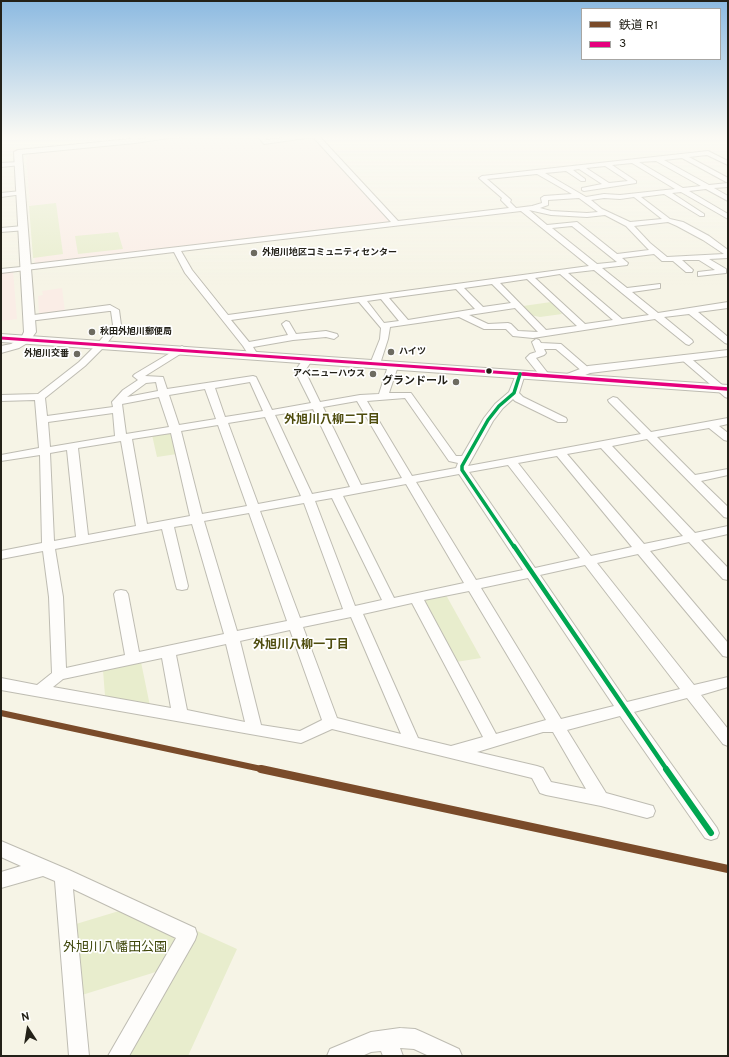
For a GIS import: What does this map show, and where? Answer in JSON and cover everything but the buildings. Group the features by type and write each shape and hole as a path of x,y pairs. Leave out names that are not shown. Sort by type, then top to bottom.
{"main road":[{"path":"1,338 182,349 250,350 307,360 572,377 726,391"}],"street":[{"path":"1,350 15,346 25,340 30,332 21,186"},
{"path":"361,186 396,224"},
{"path":"492,186 508,200 504,200 545,227 689,342"},
{"path":"564,186 605,213 629,224 647,245 665,259 675,260 702,258 728,254"},
{"path":"584,189 600,186"},
{"path":"676,186 728,217"},
{"path":"1,271 519,210 546,204 544,198 636,196 715,186"},
{"path":"708,187 728,199"},
{"path":"665,192 702,215"},
{"path":"1,195 21,193"},
{"path":"636,196 668,220 680,224 716,245 728,254"},
{"path":"531,208 551,213 587,215 605,213"},
{"path":"629,224 668,220"},
{"path":"226,318 624,263 574,224 545,227"},
{"path":"1,230 23,228"},
{"path":"716,245 728,242"},
{"path":"178,250 188,271 250,350 293,337 326,334 334,336"},
{"path":"616,256 656,252"},
{"path":"701,274 723,271 702,258"},
{"path":"675,260 689,270"},
{"path":"562,272 619,321"},
{"path":"529,276 582,326"},
{"path":"494,281 544,333"},
{"path":"458,286 481,310"},
{"path":"625,291 657,286"},
{"path":"383,296 404,322"},
{"path":"361,299 381,325 385,327"},
{"path":"385,327 387,325 404,322 518,305"},
{"path":"460,314 486,327 508,326 516,334 533,335 582,326 728,305"},
{"path":"1,398 40,397 82,364 101,345 117,325 115,310 110,308 29,318"},
{"path":"690,310 728,341"},
{"path":"286,324 293,337"},
{"path":"375,364 384,339 385,327"},
{"path":"533,335 541,353 531,358 545,376"},
{"path":"539,346 558,346 586,370"},
{"path":"144,380 138,376 182,349"},
{"path":"572,377 586,370 728,353"},
{"path":"685,358 726,391"},
{"path":"307,360 300,371 357,489"},
{"path":"384,395 393,366"},
{"path":"464,465 488,420 499,406 514,393 520,374"},
{"path":"142,529 117,405 126,392 144,380 160,379 175,429 197,519 232,638 255,730"},
{"path":"42,420 117,405 163,393 253,379 308,498 353,611 413,744"},
{"path":"210,386 331,723"},
{"path":"514,393 519,399 562,420"},
{"path":"1,458 360,398 384,395 408,395 453,459 464,465 532,572 624,709 711,833"},
{"path":"40,397 45,450 48,546 56,597 59,675"},
{"path":"360,398 601,799"},
{"path":"613,400 728,514"},
{"path":"1,555 409,480 464,465 511,461 728,421"},
{"path":"711,424 728,438"},
{"path":"604,444 728,576"},
{"path":"72,446 82,540"},
{"path":"559,452 728,652"},
{"path":"511,461 728,740"},
{"path":"692,479 728,472"},
{"path":"336,493 390,603"},
{"path":"167,524 182,586"},
{"path":"40,690 59,675 728,530"},
{"path":"121,594 133,659"},
{"path":"416,598 492,740"},
{"path":"168,652 180,715"},
{"path":"450,751 465,749 543,726 558,726 728,682"},
{"path":"1,684 301,737 331,723 537,773 546,788 601,799 647,811"},
{"path":"1,849 188,934 118,1056"},
{"path":"1,880 42,868"},
{"path":"63,876 79,1056"},
{"path":"337,1056 371,1042 390,1047 400,1038 415,1039 452,1056"}],"shaded area":[{"path":"29,186 357,186 391,223 35,265"},
{"path":"13,271 17,319 1,321 1,273"},
{"path":"62,288 65,312 39,315 38,296 43,295 42,291"}],"green space":[{"path":"56,203 63,254 33,258 29,206"},
{"path":"118,232 123,249 78,254 75,236"},
{"path":"551,302 562,314 540,317 530,315 523,306"},
{"path":"172,432 177,454 157,457 152,435"},
{"path":"446,595 481,658 456,662 423,601"},
{"path":"141,662 150,706 105,696 103,670"},
{"name":"外旭川八幡田公園","path":"119,911 181,939 162,970 82,995 76,924"},
{"path":"195,930 237,949 188,1056 125,1056"}],"rail line":[{"name":"R1","path":"1,713 728,869"}],"transit line":[{"name":"3","path":"1,338 728,389"},
{"path":"520,374 514,393 499,406 488,420 462,466 462,470 624,709 711,833"}],"place":[{"name":"外旭川地区コミュニティセンター","path":"254,253"},
{"name":"秋田外旭川郵便局","path":"92,332"},
{"name":"ハイツ","path":"391,352"},
{"name":"外旭川交番","path":"77,354"},
{"name":"アベニューハウス","path":"373,374"},
{"name":"グランドール","path":"456,382"}],"district":[{"name":"外旭川八柳二丁目","path":"332,421"},
{"name":"外旭川八柳一丁目","path":"301,646"}]}
